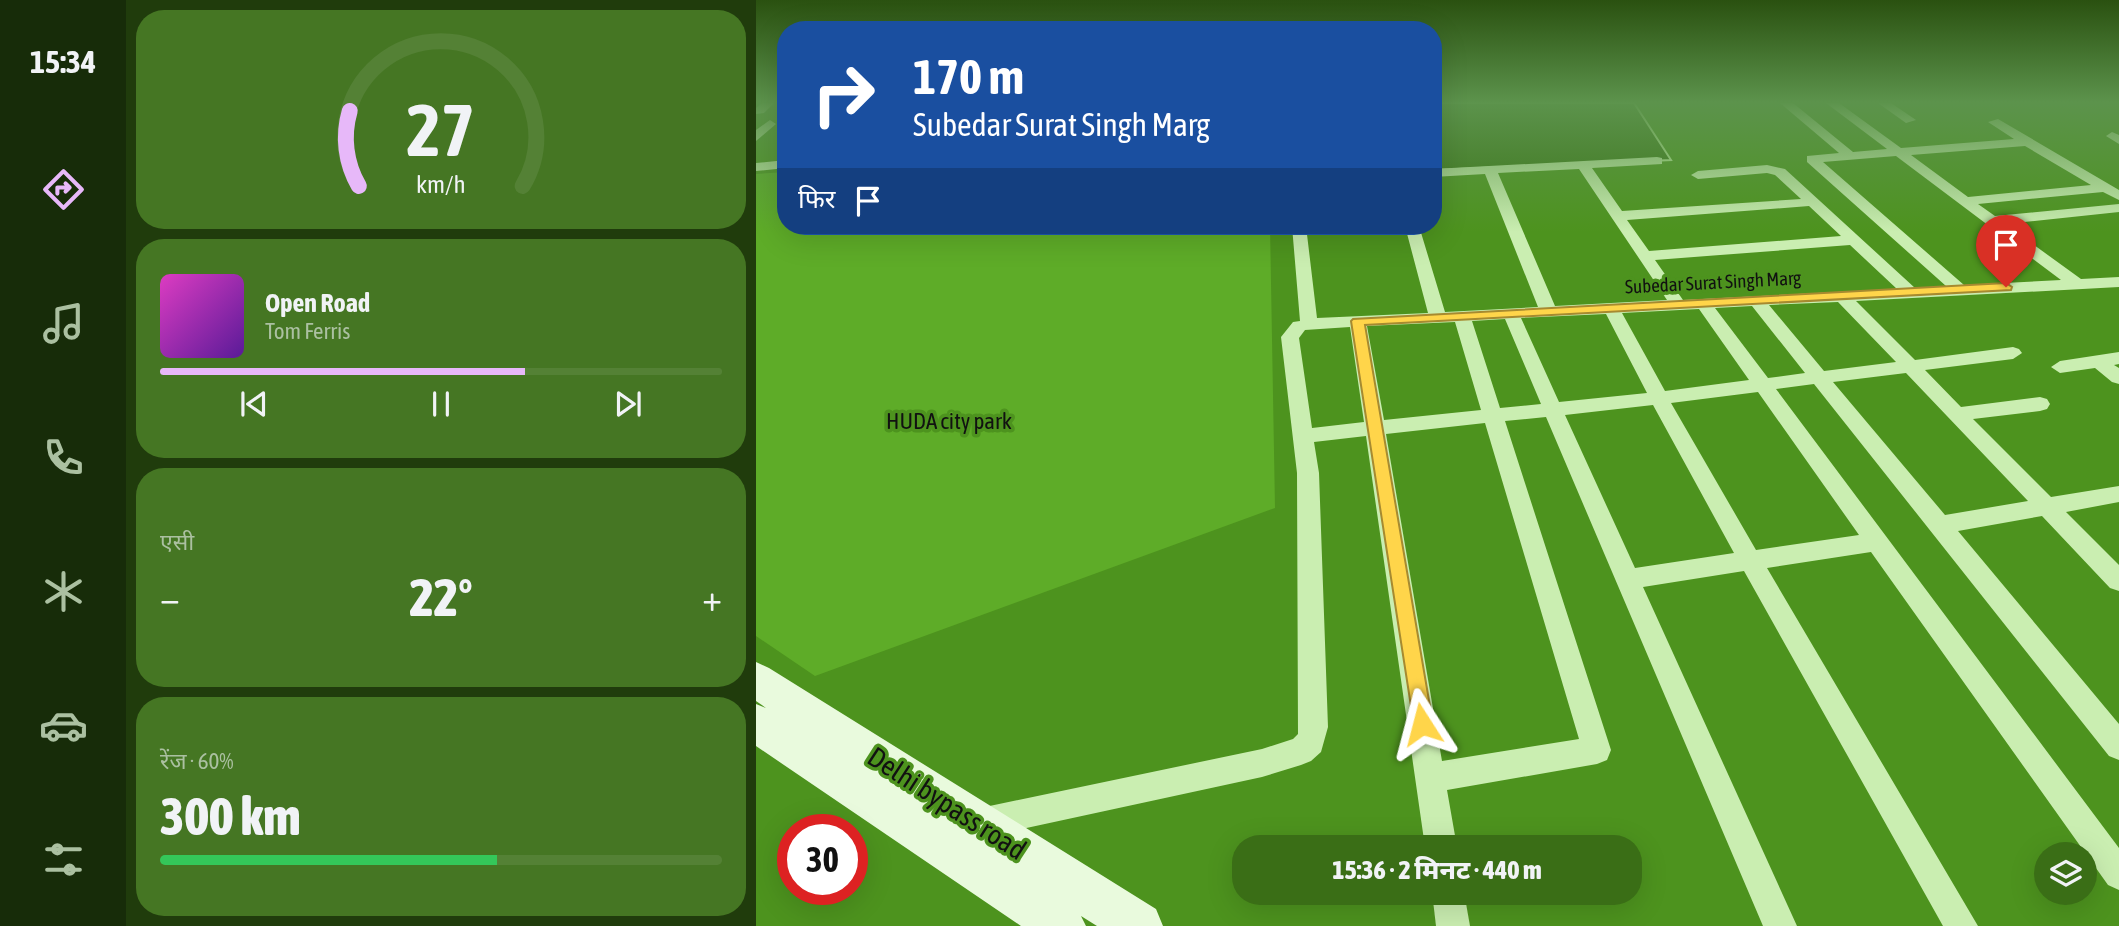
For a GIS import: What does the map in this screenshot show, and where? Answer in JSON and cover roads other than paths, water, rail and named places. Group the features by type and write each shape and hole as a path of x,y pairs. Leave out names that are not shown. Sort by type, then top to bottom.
{"main road":[{"name":"Delhi bypass road","path":"756,680 1139,926"},
{"name":"Delhi bypass road","path":"756,723 1062,926"}],"street":[{"path":"1838,146 1850,156"},
{"path":"1891,146 2077,284"},
{"path":"1959,289 1812,159 1973,146"},
{"path":"2034,146 2116,196"},
{"path":"1442,173 1657,161"},
{"path":"756,167 777,165"},
{"path":"1584,166 1678,305"},
{"path":"1490,170 1549,312"},
{"path":"1698,175 1774,170 1780,172 1910,292"},
{"path":"1965,201 2116,196"},
{"path":"1992,220 2116,196"},
{"path":"1617,216 1811,202"},
{"path":"979,823 1262,763 1301,751 1311,742 1314,727 1308,474 1290,337 1298,326 1309,324 1300,235"},
{"path":"1415,235 1438,317"},
{"path":"1647,256 1748,246 1854,240"},
{"name":"Subedar Surat Singh Marg","path":"1309,324 2118,283"},
{"path":"1842,296 2119,581"},
{"path":"1756,300 2119,746"},
{"path":"1703,303 2119,874"},
{"path":"1611,308 1659,398 1961,926"},
{"path":"1511,314 1780,926"},
{"path":"1431,778 1597,750 1462,316"},
{"path":"1358,321 1439,835"},
{"path":"1302,436 1659,398 2013,353"},
{"path":"2060,366 2119,358"},
{"path":"2098,361 2119,378"},
{"path":"1957,414 2040,404"},
{"path":"1939,524 2119,494"},
{"path":"1627,579 1876,542"},
{"path":"1450,905 1453,926"}],"park label":[{"name":"HUDA city park","path":"949,421"}]}
